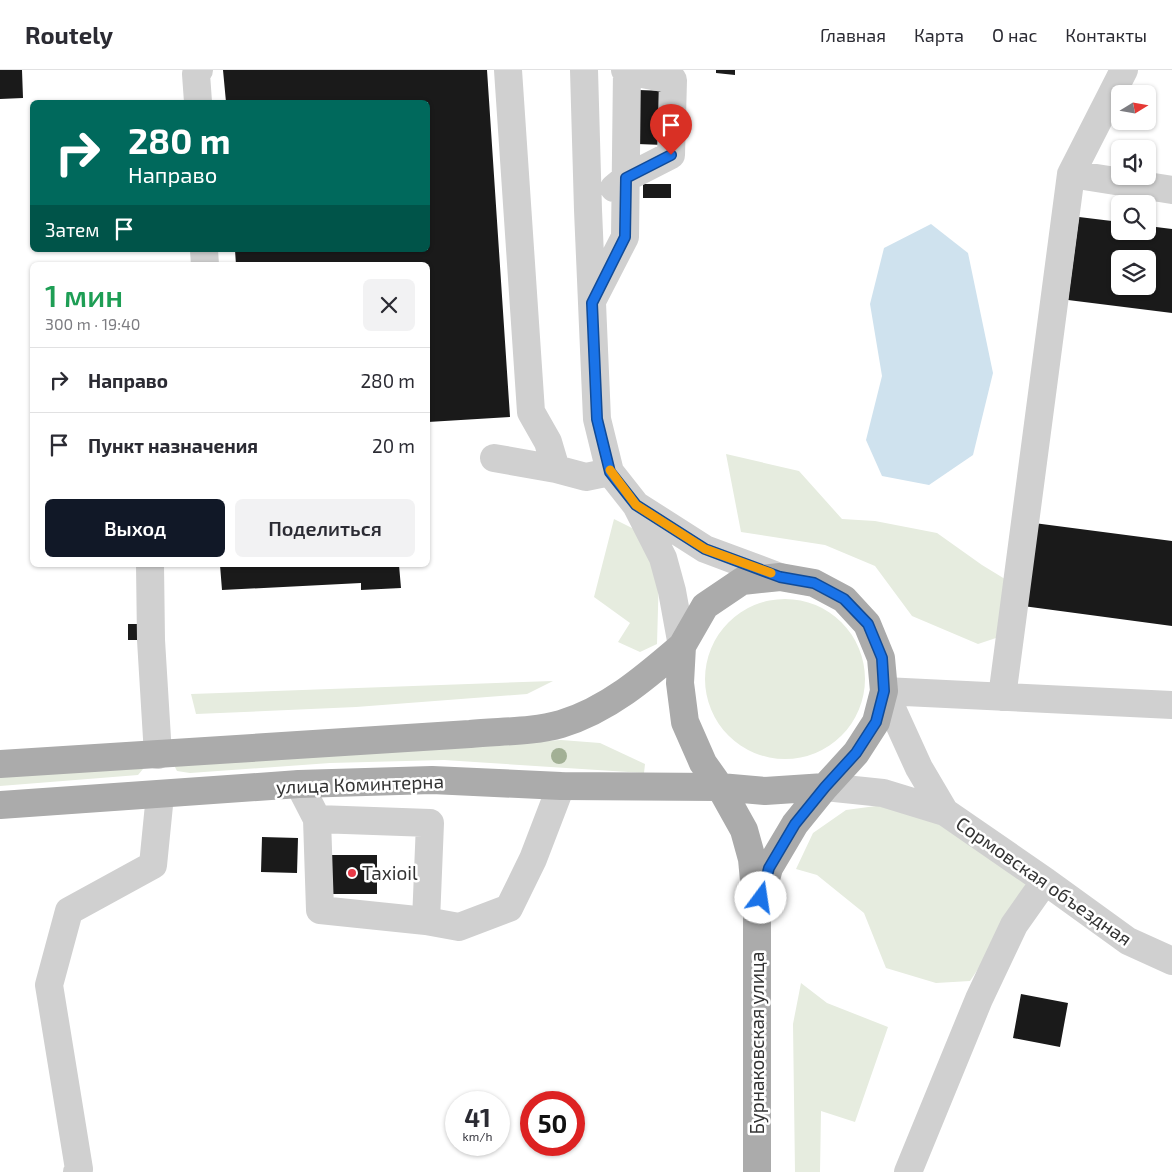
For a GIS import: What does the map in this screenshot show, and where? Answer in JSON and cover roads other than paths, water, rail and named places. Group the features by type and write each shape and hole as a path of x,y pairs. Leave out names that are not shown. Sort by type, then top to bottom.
{"main road":[{"path":"0,764 470,734 540,728 560,724 580,717 610,702 646,678 682,646 705,606 742,581 780,577 814,583 844,599 868,624 882,658 884,691 876,722 856,753 795,824 769,868 757,913"},
{"path":"682,646 680,683 685,722 703,763 720,787 744,830 752,859 757,913"},
{"path":"158,754 160,795"},
{"name":"улица Коминтерна","path":"0,805 299,784 432,780 561,786 720,787 765,791 825,787"},
{"name":"Бурнаковская улица","path":"757,913 757,1172"}],"street":[{"path":"198,100 196,74 199,70"},
{"path":"508,70 531,412 548,442 556,468"},
{"path":"584,70 597,419 610,472 636,505 663,558 672,591 682,646"},
{"path":"588,210 626,178 671,155 673,80 626,70 626,178 625,237 592,303"},
{"path":"1002,697 1071,174 1124,70"},
{"path":"1071,174 1172,190"},
{"path":"494,458 556,468 586,477 610,472"},
{"path":"636,505 705,549 780,577"},
{"path":"150,567 158,754"},
{"path":"945,812 919,768 884,691 1172,705"},
{"path":"299,784 316,818 320,910 426,921 459,927 509,908 533,859 561,786"},
{"path":"825,787 883,793 945,812"},
{"path":"77,1172 49,985 69,911 153,865 160,795"},
{"name":"Сормовская объездная","path":"945,812 1128,942 1172,961"},
{"path":"316,818 430,823 426,921"},
{"path":"908,1172 979,999 1014,925 1045,882"}],"water":[{"path":"931,224 968,253 993,373 973,455 929,485 882,476 866,440 882,376 870,304 884,248"}],"place":[{"name":"Taxioil","path":"352,873"}]}
